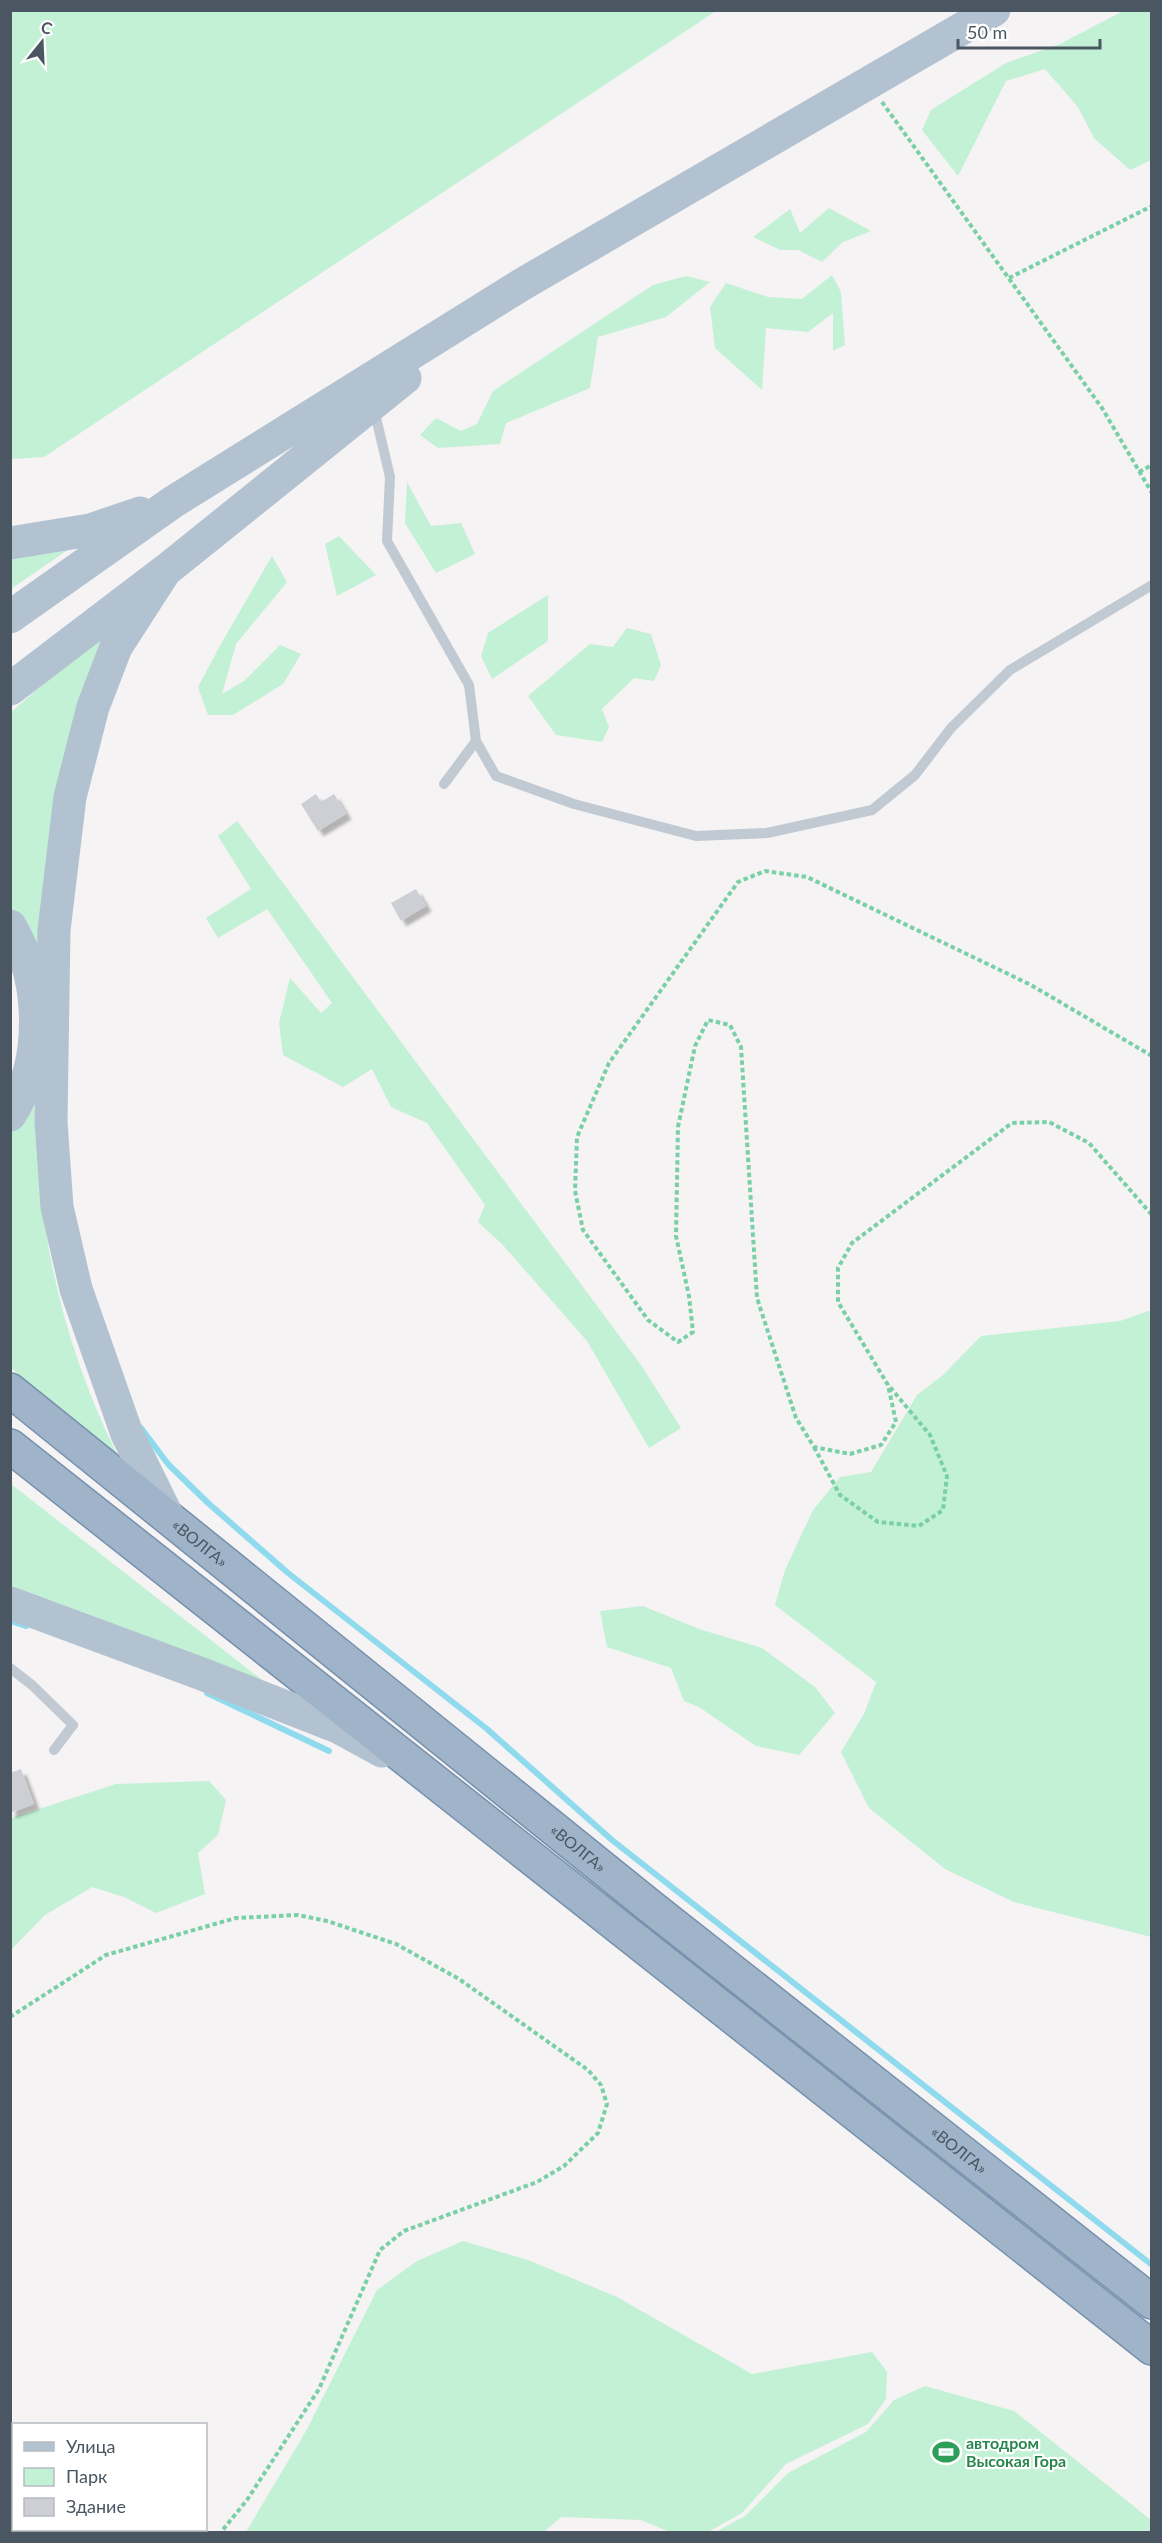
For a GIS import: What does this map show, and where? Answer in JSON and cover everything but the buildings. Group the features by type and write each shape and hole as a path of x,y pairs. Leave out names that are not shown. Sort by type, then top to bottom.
{"highway":[{"name":"«ВОЛГА»","path":"10,1390 651,1907 1152,2302"},
{"path":"10,1446 1152,2348"}],"main road":[{"path":"10,616 173,502 521,285 994,10"},
{"path":"10,689 165,571 521,285"},
{"path":"10,543 90,530 173,502"},
{"path":"165,571 116,647 93,707 70,797 54,930 51,1122 57,1208 76,1289 127,1434 167,1515"},
{"path":"10,926 26,957 35,1008 32,1064 17,1104 10,1115"},
{"path":"10,1603 340,1728 420,1771"}],"lane":[{"path":"373,404 390,477 387,541 469,685 476,741 496,776 573,804 696,836 767,833 872,810 915,775 951,728 1010,670 1152,585"},
{"path":"444,784 476,741"},
{"path":"10,1668 32,1685 73,1725 54,1750"}],"path":[{"path":"869,84 1102,408 1152,493"},
{"path":"1009,278 1152,206"},
{"path":"1139,472 1152,465"},
{"path":"1152,1056 1031,985 807,878 765,871 738,882 609,1063 577,1137 575,1191 583,1230 648,1320 678,1342 693,1332 689,1296 676,1236 678,1127 695,1046 708,1020 730,1025 741,1047 757,1298 796,1418 840,1495 878,1522 919,1526 944,1510 947,1476 930,1435 888,1385 838,1302 838,1268 852,1243 1012,1123 1049,1122 1089,1143 1152,1215"},
{"path":"814,1447 850,1454 881,1445 896,1422 888,1385"},
{"path":"10,2017 106,1955 236,1918 298,1914 327,1920 405,1949 459,1979 588,2070 601,2085 607,2104 598,2133 564,2166 537,2182 404,2231 380,2250 319,2389 247,2500 221,2532"}],"green space":[{"path":"11,10 716,11 44,457 11,459"},
{"path":"1123,11 1151,11 1151,160 1130,170 1094,138 1078,107 1045,69 1006,81 958,176 922,130 931,110 1006,63 1060,44"},
{"path":"829,208 871,231 843,242 822,262 798,250 780,250 753,237 790,209 800,233"},
{"path":"832,275 841,292 845,345 833,351 833,313 808,332 766,328 762,390 715,348 710,307 726,283 768,297 802,299"},
{"path":"686,276 710,282 666,317 598,337 590,388 506,423 500,444 438,448 420,435 436,418 461,431 477,424 493,391 653,285"},
{"path":"407,482 431,526 461,523 475,554 436,573 405,523"},
{"path":"339,536 376,575 337,596 325,544"},
{"path":"75,545 11,589 11,553"},
{"path":"272,556 287,582 236,644 222,694 244,681 280,645 301,654 283,684 233,715 208,715 198,687"},
{"path":"548,595 548,641 492,679 481,656 488,633"},
{"path":"130,609 41,983 30,943 11,909 10,713"},
{"path":"627,628 651,634 661,665 654,681 634,678 602,709 609,727 602,742 556,735 528,696 590,644 613,647"},
{"path":"237,821 641,1365 681,1428 649,1448 587,1341 502,1244 478,1222 485,1205 427,1123 391,1107 372,1069 343,1087 283,1055 279,1023 290,978 321,1013 332,1003 267,909 218,938 206,918 251,889 218,836"},
{"path":"34,1094 40,1188 55,1278 80,1367 117,1454 11,1368 10,1130"},
{"path":"1152,1310 1151,1937 1014,1902 945,1869 869,1808 841,1752 864,1714 876,1682 775,1605 785,1570 813,1510 840,1477 871,1472 917,1395 943,1375 981,1336 1120,1321"},
{"path":"11,1484 275,1690 11,1594"},
{"path":"643,1606 699,1629 762,1648 815,1687 835,1713 799,1755 756,1746 699,1707 684,1701 671,1668 607,1647 600,1611"},
{"path":"209,1781 226,1800 218,1835 198,1853 205,1894 156,1913 124,1897 92,1887 45,1915 11,1950 11,1818 116,1784"},
{"path":"463,2241 528,2260 617,2297 752,2374 872,2352 887,2372 886,2399 868,2424 786,2464 742,2513 708,2532 670,2532 641,2520 561,2517 544,2532 246,2532 306,2431 377,2290 417,2261"},
{"name":"автодром Высокая Гора","path":"925,2386 1014,2411 1151,2520 1151,2532 716,2532 745,2516 788,2473 866,2432 894,2400"}],"waterway":[{"path":"141,1428 168,1464 208,1503 288,1573 487,1729 612,1840 1152,2265"},
{"path":"10,1621 26,1626"},
{"path":"207,1693 329,1751"}],"place":[{"name":"автодром Высокая Гора","path":"946,2452"}]}
